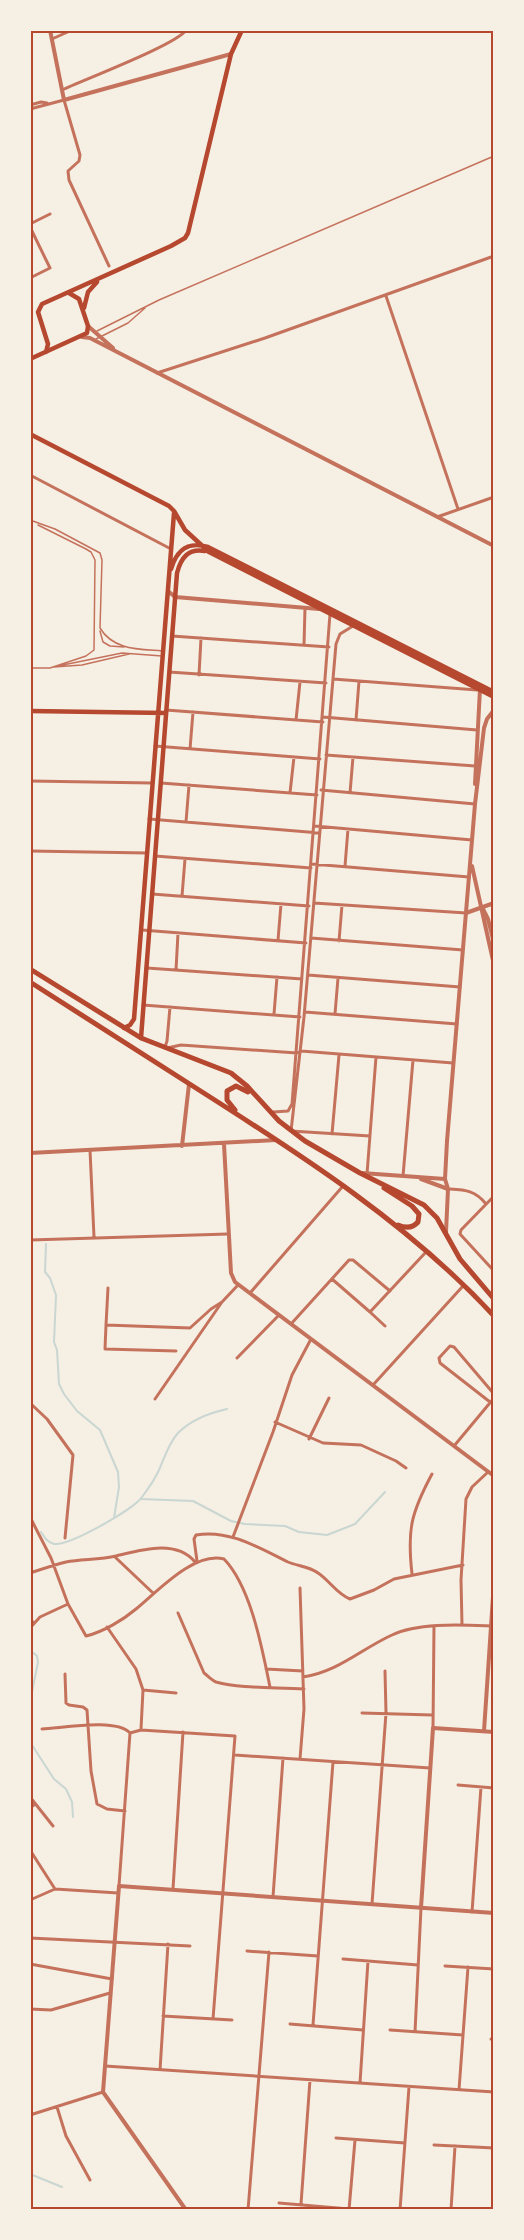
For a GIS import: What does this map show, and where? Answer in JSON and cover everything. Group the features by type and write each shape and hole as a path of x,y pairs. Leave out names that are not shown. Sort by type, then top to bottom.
{"main road":[{"path":"46,352 48,344 38,316 38,309 42,304 185,238 231,54 242,30"},
{"path":"84,314 87,292 106,274"},
{"path":"30,359 87,333 88,326 77,297 66,293"},
{"path":"48,344 55,348"},
{"path":"30,434 169,506 183,528 199,544 211,551 323,610 332,612 354,626 480,688 494,692"},
{"path":"124,1028 132,1024 134,1018 174,511"},
{"path":"168,584 174,560 180,550 188,545 199,544"},
{"path":"141,1038 177,573 183,557 197,550 211,551 494,697"},
{"path":"30,711 166,711"},
{"path":"30,969 141,1038 231,1073 247,1086 268,1111"},
{"path":"30,982 257,1127 343,1186 426,1252 494,1316"},
{"path":"257,1127 229,1105 226,1093 232,1087 241,1087 291,1131 412,1206 418,1212 419,1218 416,1225 408,1227 384,1217"},
{"path":"360,1173 424,1205 437,1218 466,1266 494,1299"}],"street":[{"path":"34,30 50,30 64,100 80,155 79,161 68,171 69,180 109,266"},
{"path":"52,39 72,30"},
{"path":"62,90 181,37 186,30"},
{"path":"30,107 49,104 231,54"},
{"path":"30,278 50,268 30,226 50,214"},
{"path":"158,373 386,296 494,256"},
{"path":"386,296 458,509"},
{"path":"88,326 123,356"},
{"path":"82,337 94,340 494,546"},
{"path":"30,475 171,549"},
{"path":"436,517 494,497"},
{"path":"168,590 175,597 323,610"},
{"path":"304,645 306,607"},
{"path":"332,612 302,1017 291,1131 370,1136"},
{"path":"308,941 314,903 337,640 343,632 354,626"},
{"path":"172,636 329,647"},
{"path":"198,675 201,638"},
{"path":"169,672 326,683"},
{"path":"333,679 480,688 475,804"},
{"path":"356,720 359,681"},
{"path":"296,720 300,682"},
{"path":"446,1233 448,1189 445,1179 475,804 484,728 486,719 494,710"},
{"path":"166,711 296,720 356,720 477,730"},
{"path":"190,749 193,712"},
{"path":"155,746 320,759"},
{"path":"326,755 475,766"},
{"path":"290,793 294,757"},
{"path":"350,793 353,757"},
{"path":"30,781 152,783"},
{"path":"161,783 317,795"},
{"path":"186,822 189,785"},
{"path":"318,790 475,804"},
{"path":"149,819 320,832"},
{"path":"315,826 472,840"},
{"path":"345,866 348,829"},
{"path":"30,851 147,853"},
{"path":"155,856 312,866 317,864 469,877"},
{"path":"182,896 185,859"},
{"path":"470,860 482,906 488,919 494,965"},
{"path":"152,894 309,906"},
{"path":"314,903 466,913 494,903"},
{"path":"278,940 281,904"},
{"path":"339,941 342,905"},
{"path":"141,930 463,950"},
{"path":"176,970 178,933"},
{"path":"146,968 460,987"},
{"path":"274,1015 277,977"},
{"path":"335,1014 338,978"},
{"path":"143,1005 302,1017"},
{"path":"170,1007 165,1048 180,1045 454,1063"},
{"path":"302,1012 457,1024"},
{"path":"268,1111 284,1113 290,1109 299,1052"},
{"path":"332,1134 339,1054"},
{"path":"367,1174 376,1057"},
{"path":"403,1176 413,1060"},
{"path":"182,1146 189,1084"},
{"path":"30,1153 276,1140"},
{"path":"224,1144 232,1278 238,1285 494,1475"},
{"path":"90,1150 94,1237"},
{"path":"360,1173 445,1179"},
{"path":"403,1176 448,1189 472,1191 486,1204"},
{"path":"250,1293 343,1186"},
{"path":"494,1196 461,1230 461,1237 494,1271"},
{"path":"30,1240 228,1234"},
{"path":"370,1312 426,1252"},
{"path":"291,1324 351,1259 390,1290"},
{"path":"332,1279 385,1326"},
{"path":"155,1399 222,1302 238,1285"},
{"path":"373,1385 463,1286"},
{"path":"108,1288 105,1349 176,1352"},
{"path":"106,1325 190,1328 222,1302"},
{"path":"237,1358 279,1315"},
{"path":"233,1537 292,1375 311,1339"},
{"path":"454,1446 490,1402 494,1396 454,1347 450,1346 441,1354 440,1362 490,1402"},
{"path":"309,1439 329,1398"},
{"path":"30,1403 47,1419 73,1455 66,1538"},
{"path":"275,1422 309,1439 323,1443 361,1445 406,1468"},
{"path":"462,1625 461,1580 466,1499 472,1486 488,1472"},
{"path":"412,1574 408,1542 411,1522 432,1474"},
{"path":"30,1517 54,1565 68,1604 84,1635 88,1636 136,1609 153,1593 196,1562 216,1557 224,1559 253,1612 270,1687"},
{"path":"196,1562 194,1539 196,1535 233,1537 290,1563 317,1572 346,1598 355,1598 394,1579 463,1565"},
{"path":"30,1573 54,1565 115,1557 144,1549 162,1548 187,1554 196,1562"},
{"path":"115,1557 153,1593"},
{"path":"484,1731 493,1625 494,1582"},
{"path":"300,1588 304,1689 300,1760"},
{"path":"30,1628 33,1623 68,1604"},
{"path":"178,1613 204,1672 209,1678 226,1683 304,1689"},
{"path":"30,1617 33,1623"},
{"path":"303,1677 324,1672 396,1633 434,1626 493,1625"},
{"path":"415,2032 433,1728 434,1626"},
{"path":"107,1627 136,1669 143,1690 141,1730"},
{"path":"266,1669 303,1671"},
{"path":"372,1904 386,1713 385,1671"},
{"path":"65,1674 66,1703 87,1710 91,1771 97,1804 106,1809 124,1810"},
{"path":"143,1690 176,1693"},
{"path":"362,1713 433,1715"},
{"path":"42,1729 88,1725 123,1727 130,1733"},
{"path":"433,1728 494,1732"},
{"path":"130,1733 141,1730 235,1736 213,2019"},
{"path":"172,1890 183,1732"},
{"path":"130,1733 103,2092 186,2210"},
{"path":"234,1755 430,1768"},
{"path":"273,1897 283,1758"},
{"path":"313,2025 333,1762"},
{"path":"458,1785 494,1788"},
{"path":"472,1912 481,1787"},
{"path":"30,1797 53,1826"},
{"path":"30,1808 35,1804"},
{"path":"30,1850 55,1888"},
{"path":"119,1886 494,1913"},
{"path":"30,1900 55,1888 118,1893"},
{"path":"30,1938 189,1946"},
{"path":"160,2070 168,1944"},
{"path":"247,1951 318,1956"},
{"path":"248,2210 269,1952"},
{"path":"343,1959 418,1965"},
{"path":"360,2083 369,1961"},
{"path":"30,1964 112,1978"},
{"path":"445,1966 494,1969"},
{"path":"459,2090 468,1967"},
{"path":"30,2009 51,2010 111,1993"},
{"path":"163,2016 232,2020"},
{"path":"290,2024 364,2030"},
{"path":"390,2030 463,2035"},
{"path":"105,2066 494,2092"},
{"path":"301,2204 310,2080"},
{"path":"400,2210 409,2086"},
{"path":"30,2115 103,2092"},
{"path":"57,2107 66,2136 90,2180"},
{"path":"336,2138 405,2143"},
{"path":"279,2203 349,2209 355,2140"},
{"path":"434,2145 494,2148"},
{"path":"451,2210 455,2146"}],"lane":[{"path":"94,332 159,300 494,156"},
{"path":"94,340 124,325 159,300"},
{"path":"30,520 100,553 102,560 100,628 103,642 110,646 128,647"},
{"path":"30,520 91,552 94,560 94,650 86,656 50,668"},
{"path":"100,628 104,636 116,644 163,653"},
{"path":"30,668 50,668 102,656 163,653"}],"waterway":[{"path":"46,1244 45,1272 50,1278 56,1295 54,1342 57,1350 59,1384 77,1411 100,1430 118,1472 119,1487 114,1518"},
{"path":"41,1532 46,1540 54,1544 62,1543 100,1526 127,1510 142,1497 149,1487 178,1433 201,1417 227,1409"},
{"path":"141,1499 193,1501 231,1521 285,1526 299,1532 327,1535 355,1524 385,1492"},
{"path":"30,1650 37,1656 38,1662 30,1702"},
{"path":"30,1742 54,1779 66,1789 72,1802 73,1817"},
{"path":"30,2174 62,2187"}]}
